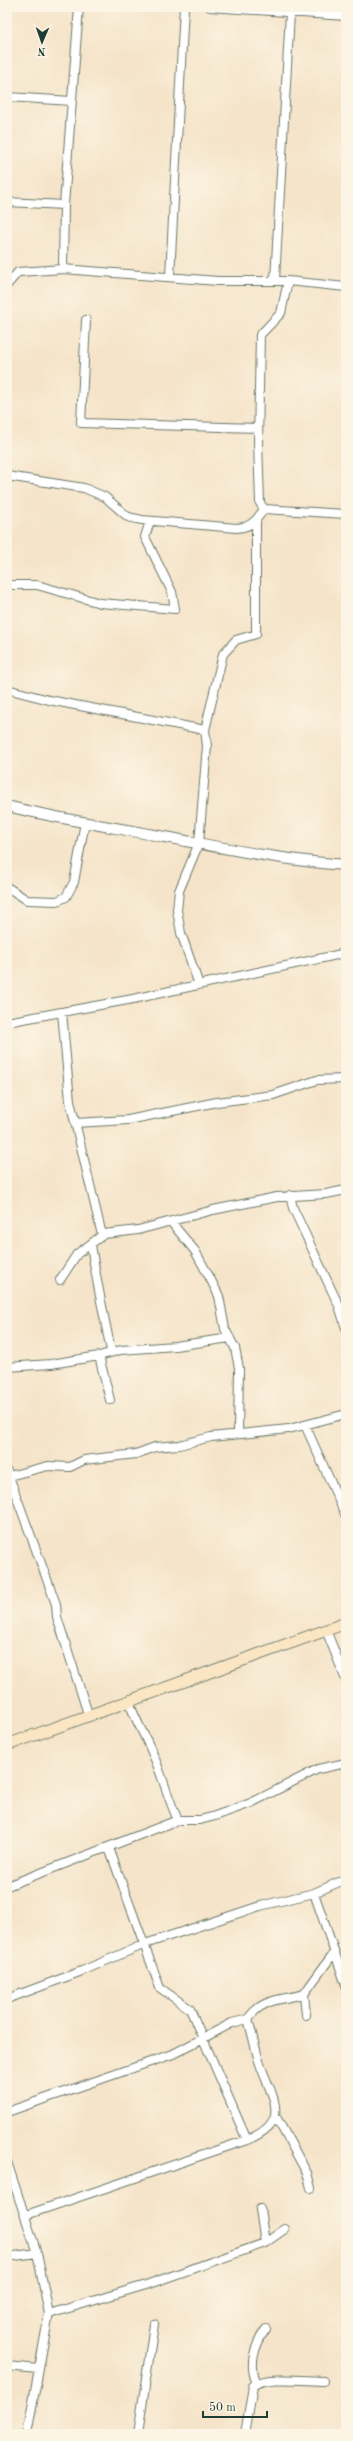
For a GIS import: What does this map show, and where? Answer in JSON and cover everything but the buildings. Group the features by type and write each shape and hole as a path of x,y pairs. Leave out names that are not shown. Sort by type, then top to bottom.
{"main road":[{"path":"7,1745 346,1623"}],"street":[{"path":"63,269 64,205 79,7"},
{"path":"170,276 184,7"},
{"path":"210,7 346,16"},
{"path":"275,280 290,12"},
{"path":"7,97 72,101"},
{"path":"7,202 64,205"},
{"path":"7,285 18,272 63,269 170,276 218,281 261,282 288,280 346,287"},
{"path":"264,509 260,503 258,428 260,336 281,312 288,280"},
{"path":"86,320 81,423 258,428"},
{"path":"7,476 84,488 105,497 128,517 150,521 236,528 247,527 256,521 264,509"},
{"path":"264,509 346,514"},
{"path":"7,585 37,585 100,603 175,610 170,588 145,537 150,521"},
{"path":"199,985 181,933 177,910 179,891 199,843 207,746 205,730 223,654 236,640 256,634 256,521"},
{"path":"7,690 49,700 205,730"},
{"path":"7,806 53,818 85,822 293,859 346,865"},
{"path":"7,887 27,900 57,900 66,897 74,882 85,822"},
{"path":"7,1022 199,985 346,953"},
{"path":"62,1012 66,1068 75,1122 86,1161 102,1235"},
{"path":"75,1122 128,1120 225,1101 273,1095 317,1080 346,1079"},
{"path":"60,1280 77,1254 102,1235 138,1230 213,1210 290,1195 326,1194 346,1190"},
{"path":"290,1195 293,1208 343,1308 346,1328"},
{"path":"171,1222 195,1251 211,1280 218,1296 221,1317 235,1348 239,1368 238,1434"},
{"path":"90,1244 94,1275 99,1289 111,1351"},
{"path":"7,1367 51,1364 99,1356 111,1351 175,1346 230,1338"},
{"path":"99,1356 110,1400"},
{"path":"89,1716 57,1617 56,1604 8,1473 48,1466 70,1467 84,1460 136,1454 155,1447 179,1446 211,1436 289,1429 346,1414"},
{"path":"305,1425 346,1516"},
{"path":"326,1630 346,1680"},
{"path":"130,1702 139,1727 152,1751 165,1790 178,1820"},
{"path":"7,1886 109,1848 143,1832 178,1820 200,1820 251,1803 318,1769 346,1763"},
{"path":"109,1848 160,1988 190,2009 247,2140"},
{"path":"7,1999 82,1971 145,1944 260,1906 314,1893 346,1879"},
{"path":"314,1893 333,1954 344,1973 346,1985"},
{"path":"306,2015 304,1994 333,1954"},
{"path":"7,2112 173,2054 232,2023 248,2019 254,2010 264,2004 278,1998 304,1994"},
{"path":"26,2215 247,2140 270,2128 275,2115 275,2100 259,2062 248,2019"},
{"path":"275,2115 307,2173 311,2188"},
{"path":"7,2162 26,2215 37,2253 48,2314 27,2434"},
{"path":"260,2209 265,2243"},
{"path":"48,2314 146,2285 265,2243 285,2229"},
{"path":"7,2257 37,2253"},
{"path":"138,2434 154,2324"},
{"path":"257,2383 253,2375 255,2347 266,2328"},
{"path":"7,2366 38,2369"},
{"path":"246,2434 253,2386 257,2383 284,2380 323,2381"}]}
